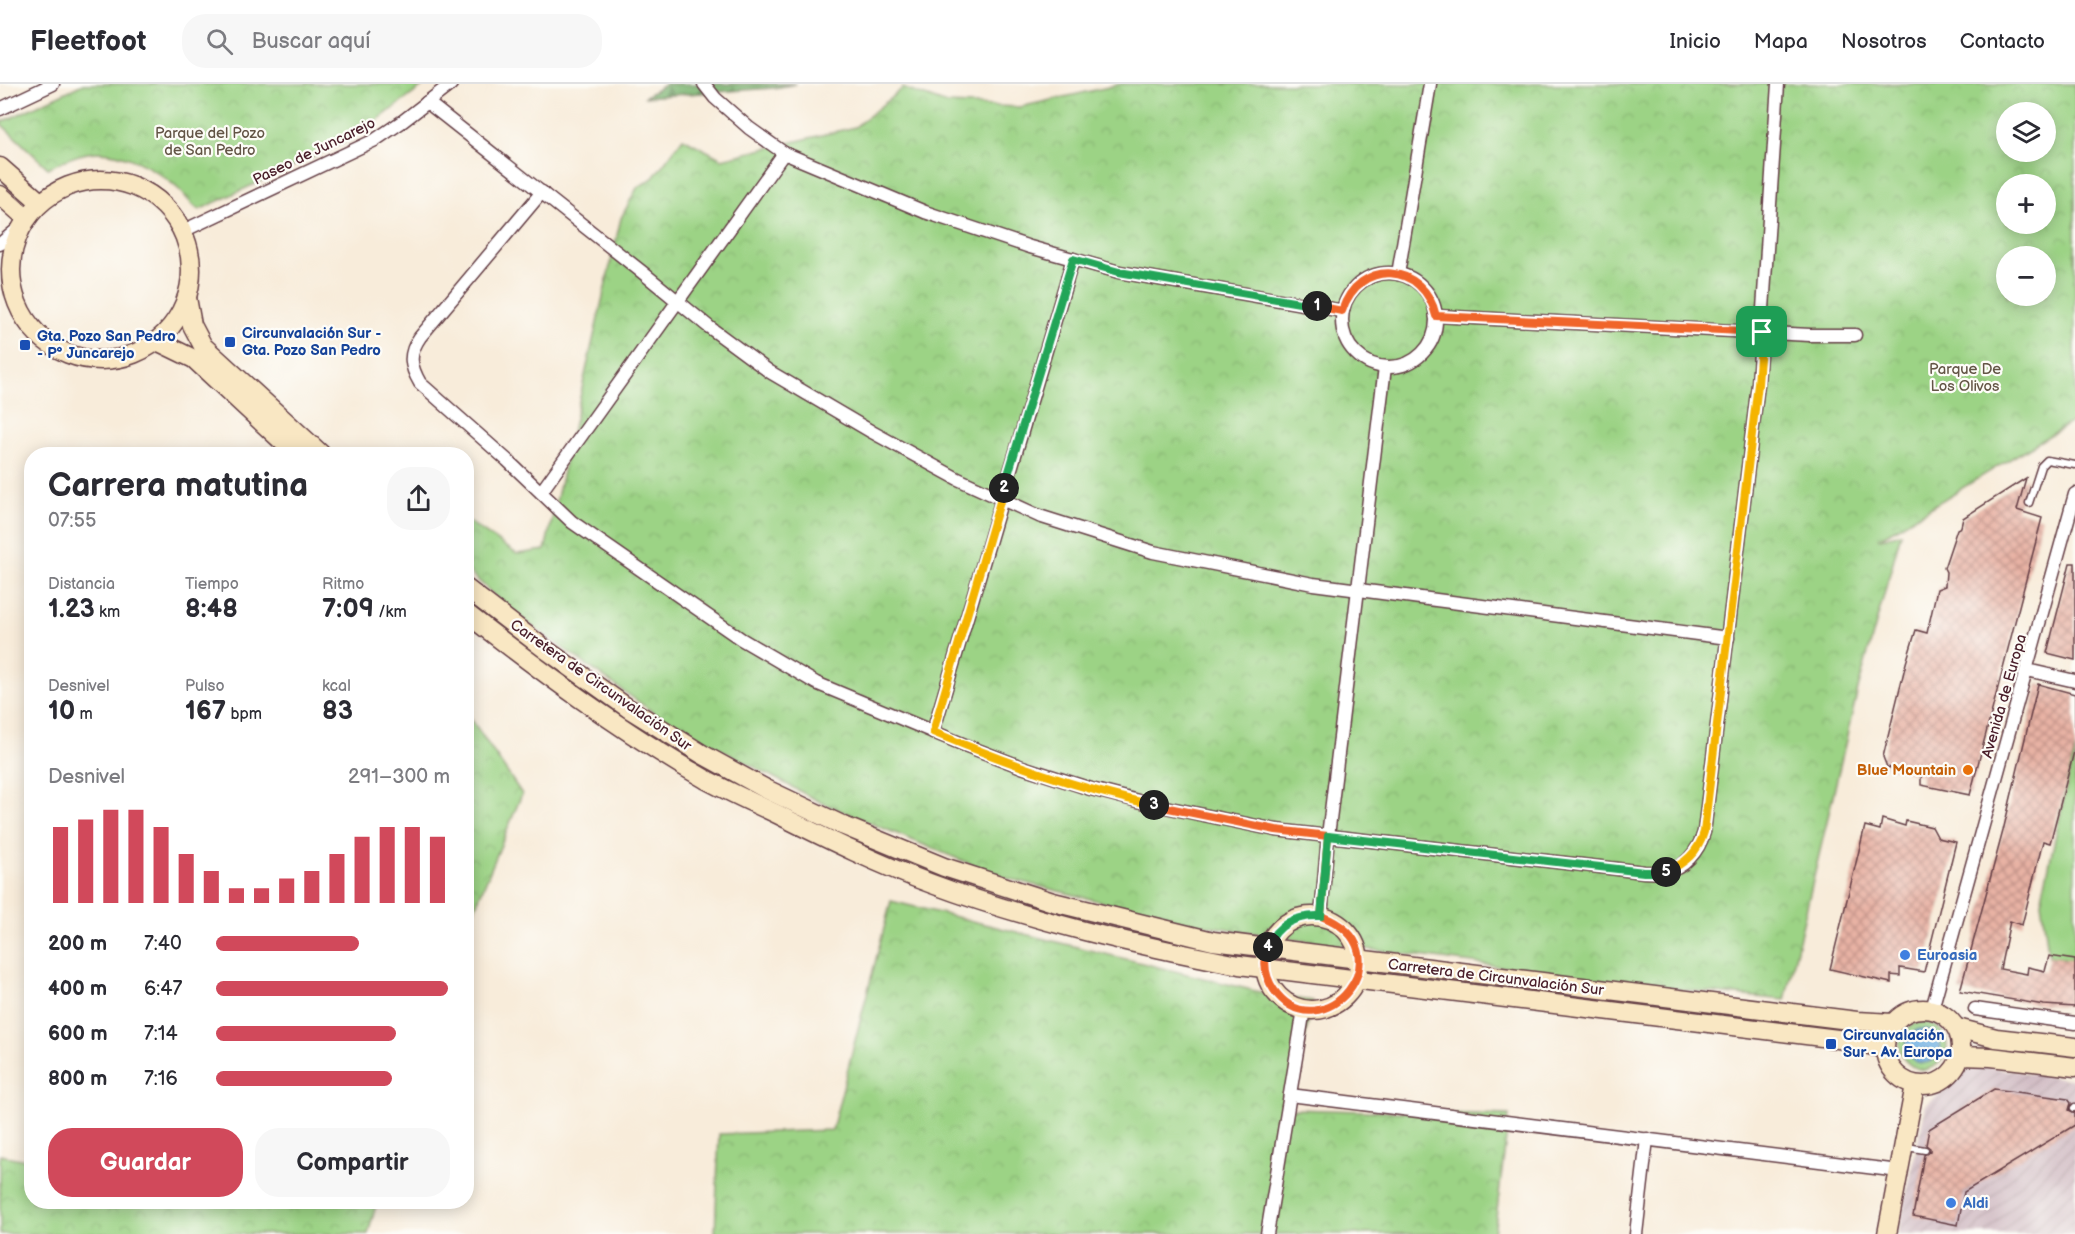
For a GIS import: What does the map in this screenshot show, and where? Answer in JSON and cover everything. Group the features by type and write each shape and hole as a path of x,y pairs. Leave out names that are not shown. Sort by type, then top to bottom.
{"street":[{"path":"0,109 53,84"},
{"name":"Paseo de Juncarejo","path":"183,231 375,140 451,84"},
{"path":"705,84 715,98 748,128 784,153 925,212 1119,272 1342,311"},
{"path":"1398,274 1430,84"},
{"path":"542,192 420,337 413,347 411,359 413,371 420,383 572,522 741,639 816,683 933,732 1022,767 1091,789 1146,803 1255,825 1328,836 1644,872 1666,872 1683,864 1696,852 1704,832 1758,384 1778,84"},
{"path":"427,102 709,327 770,372 900,448 958,479 1039,516 1153,552 1313,584 1728,638"},
{"path":"541,492 784,153"},
{"path":"0,167 40,202"},
{"path":"0,244 40,202 64,187 91,180 118,181 145,191 167,208 183,231 190,253 191,276 187,298 175,322 157,341 142,351 124,358 100,361 69,355 42,340 22,316 11,287 10,256 23,222"},
{"path":"0,195 23,222"},
{"path":"933,732 1073,259"},
{"path":"1382,273 1398,274 1412,279 1424,289 1432,302 1436,316 1434,334 1427,348 1416,359 1401,366 1385,367 1370,364 1357,355 1347,343 1342,329 1342,311 1346,299 1355,286 1382,273"},
{"path":"187,298 192,325 203,346 313,447"},
{"path":"1436,316 1855,335"},
{"path":"157,341 194,359 288,447"},
{"path":"1321,916 1328,836 1385,367"},
{"name":"Avenida de Europa","path":"1932,1009 2075,494"},
{"name":"Carretera de Circunvalación Sur","path":"474,594 545,649 628,708 692,749 766,789 844,826 944,867 1053,902 1213,941 1857,1021 1893,1023"},
{"name":"Carretera de Circunvalación Sur","path":"474,620 556,682 706,780 821,836 931,884 1035,918 1177,953 1265,968 1854,1041 1885,1049"},
{"path":"2027,670 2075,681"},
{"path":"1306,916 1321,916 1336,922 1348,933 1357,947 1359,960 1357,979 1348,993 1336,1004 1320,1009 1304,1009 1290,1005 1278,996 1269,983 1265,968 1265,954 1270,940 1279,928 1292,920 1306,916"},
{"path":"1921,1008 1932,1009 1942,1013 1957,1028 1961,1037 1961,1056 1948,1077 1925,1086 1915,1085 1902,1079 1887,1061 1885,1049 1888,1031 1900,1016 1910,1011 1921,1008"},
{"path":"1267,1234 1304,1009"},
{"path":"1975,1009 2075,1023"},
{"path":"1957,1028 1996,1038 2075,1047"},
{"path":"1961,1056 1991,1057 2075,1067"},
{"path":"1887,1234 1915,1085"},
{"path":"1290,1095 1899,1171"},
{"path":"1636,1234 1647,1139"}],"lane":[{"path":"2029,503 2041,466 2047,460 2075,465"},
{"path":"1903,1146 1925,1150"}],"shaded area":[{"path":"1974,1065 2075,1080 2075,1234 1898,1234 1926,1105"}],"green space":[{"name":"Parque del Pozo de San Pedro","path":"83,84 426,84 352,139 199,210 168,180 128,158 106,152 96,152 71,158 48,168 0,123"},
{"path":"666,84 796,84 774,88 644,97"},
{"name":"Parque De Los Olivos","path":"1122,84 2075,84 2075,420 1878,539 1901,533 1858,689 1785,1000 1647,986 1291,939 1174,920 1002,877 822,803 660,717 512,612 474,577 474,525 517,554 545,550 621,218 637,188 653,178 683,138 722,159 855,127 903,88 947,104 1020,107"},
{"path":"474,723 522,794 474,910"},
{"path":"2075,748 2075,960 2049,956 2041,902"},
{"path":"891,901 1276,996 1313,1001 1289,1109 1509,1115 1494,1234 715,1234 719,1134 832,1130"},
{"path":"1924,1022 1941,1031 1946,1038 1947,1046 1941,1061 1924,1070 1913,1067 1905,1061 1899,1045 1905,1030"},
{"path":"0,1155 24,1160 24,1209 375,1209 368,1234 0,1234"}],"water":[{"path":"1923,1029 1935,1034 1940,1046 1935,1058 1923,1063 1911,1058 1906,1046 1911,1034"}],"building":[{"path":"2026,478 2017,510 2042,518 1970,795 1921,785 1921,775 1887,767 1883,757 1916,630 1927,633 1937,589 1945,586 1944,568 1963,518"},
{"path":"2070,563 2075,563 2075,660 2047,653"},
{"path":"2038,684 2075,694 2075,748 2050,843 2043,841 2022,925 2010,921 2000,969 2027,974 2028,967 2045,971 2049,956 2075,960 2075,1007 2044,1005 1960,991 2003,831"},
{"path":"1882,819 1905,826 1906,821 1932,827 1938,838 1956,842 1924,972 1900,968 1900,976 1891,975 1891,983 1830,969 1865,826 1880,830"},
{"path":"1994,1089 2068,1099 2071,1103 2069,1110 2075,1113 2075,1125 1964,1192 1958,1225 1913,1216 1924,1155 1930,1151 1926,1145 1929,1129"}],"place":[{"name":"Circunvalación Sur - Gta. Pozo San Pedro","path":"230,342"},
{"name":"Gta. Pozo San Pedro - Pº Juncarejo","path":"25,345"},
{"name":"Blue Mountain","path":"1968,770"},
{"name":"Euroasia","path":"1905,955"},
{"name":"Circunvalación Sur - Av. Europa","path":"1831,1044"},
{"name":"Aldi","path":"1951,1203"}],"route":[{"path":"1762,332 1436,316 1432,302 1424,289 1412,279 1398,274 1382,273 1355,286 1346,299 1342,311 1119,272 1073,259 933,732 1022,767 1091,789 1276,830 1328,836 1321,916 1336,922 1348,933 1357,947 1359,963 1357,979 1348,993 1336,1004 1320,1009 1304,1009 1290,1005 1278,996 1269,983 1265,968 1265,954 1270,940 1279,928 1292,920 1306,916 1321,916 1328,836 1644,872 1666,872 1683,864 1696,852 1704,832 1758,384 1762,332"}]}
